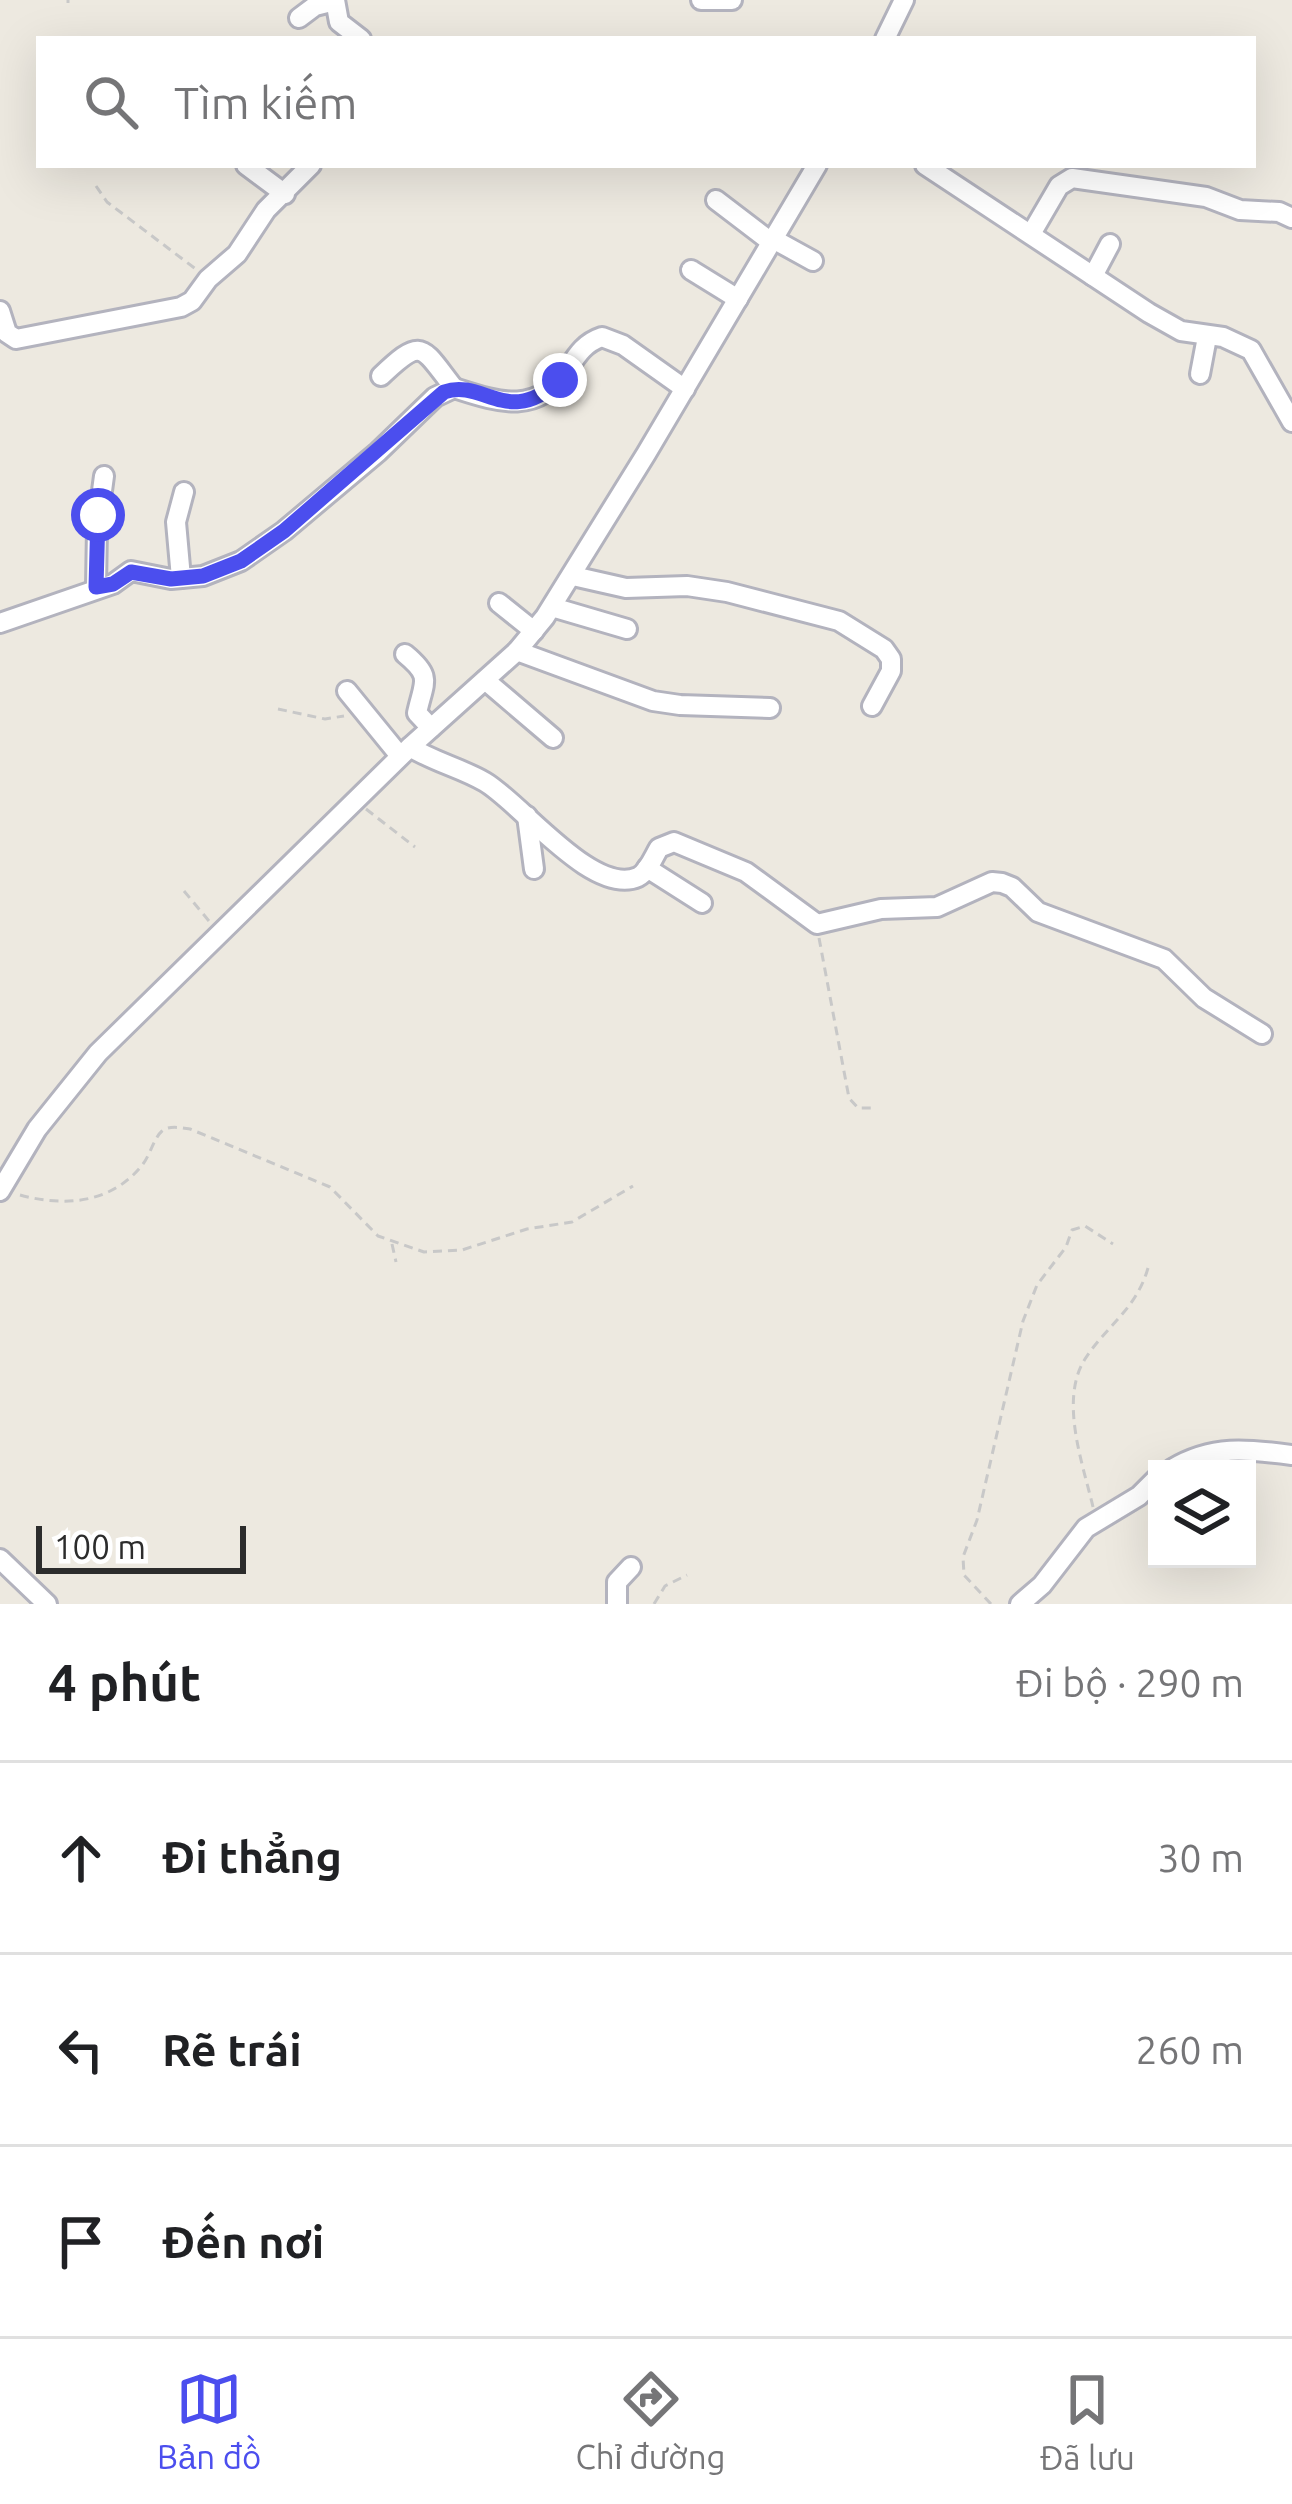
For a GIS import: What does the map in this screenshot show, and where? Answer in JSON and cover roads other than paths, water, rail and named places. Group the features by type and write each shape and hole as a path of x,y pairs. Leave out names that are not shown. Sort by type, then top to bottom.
{"street":[{"path":"298,18 335,0 339,22 357,36"},
{"path":"701,0 732,0"},
{"path":"886,36 904,0"},
{"path":"250,168 285,194"},
{"path":"0,311 7,333 16,339 181,307 237,254 266,210 308,168"},
{"path":"1,1187 71,1083 218,932 534,631 573,576 815,168"},
{"path":"930,168 1181,331 1239,341 1250,350 1292,422"},
{"path":"1031,234 1059,186 1072,178 1206,197 1240,210 1279,212 1292,218"},
{"path":"716,200 772,240 813,261"},
{"path":"1093,276 1110,244"},
{"path":"691,270 738,299"},
{"path":"1200,374 1208,337"},
{"path":"380,376 406,352 417,350 426,352 454,388 497,401 527,400 550,390 582,349 602,338 623,345 685,389"},
{"path":"0,623 113,584 131,572 181,578 218,572 271,541 390,442 435,397 454,388"},
{"path":"96,587 104,476"},
{"path":"181,578 176,522 184,492"},
{"path":"573,576 626,588 686,586 727,592 839,621 884,649 891,659 891,671 872,706"},
{"path":"499,603 534,631"},
{"path":"552,607 628,629"},
{"path":"518,651 653,700 770,708"},
{"path":"406,654 423,669 426,680 417,713 431,728"},
{"path":"485,680 553,738"},
{"path":"347,691 405,752 486,782 579,862 602,873 634,880 659,848 674,842 746,872 817,924 881,909 937,907 992,881 1002,883 1038,912 1164,959 1204,998 1262,1034"},
{"path":"527,816 534,869"},
{"path":"647,868 702,903"},
{"path":"0,1146 19,1159"},
{"path":"1201,1460 1225,1448 1288,1449"},
{"path":"1020,1604 1096,1520 1148,1487"},
{"path":"0,1559 47,1604"},
{"path":"617,1604 617,1582 631,1567"}]}
